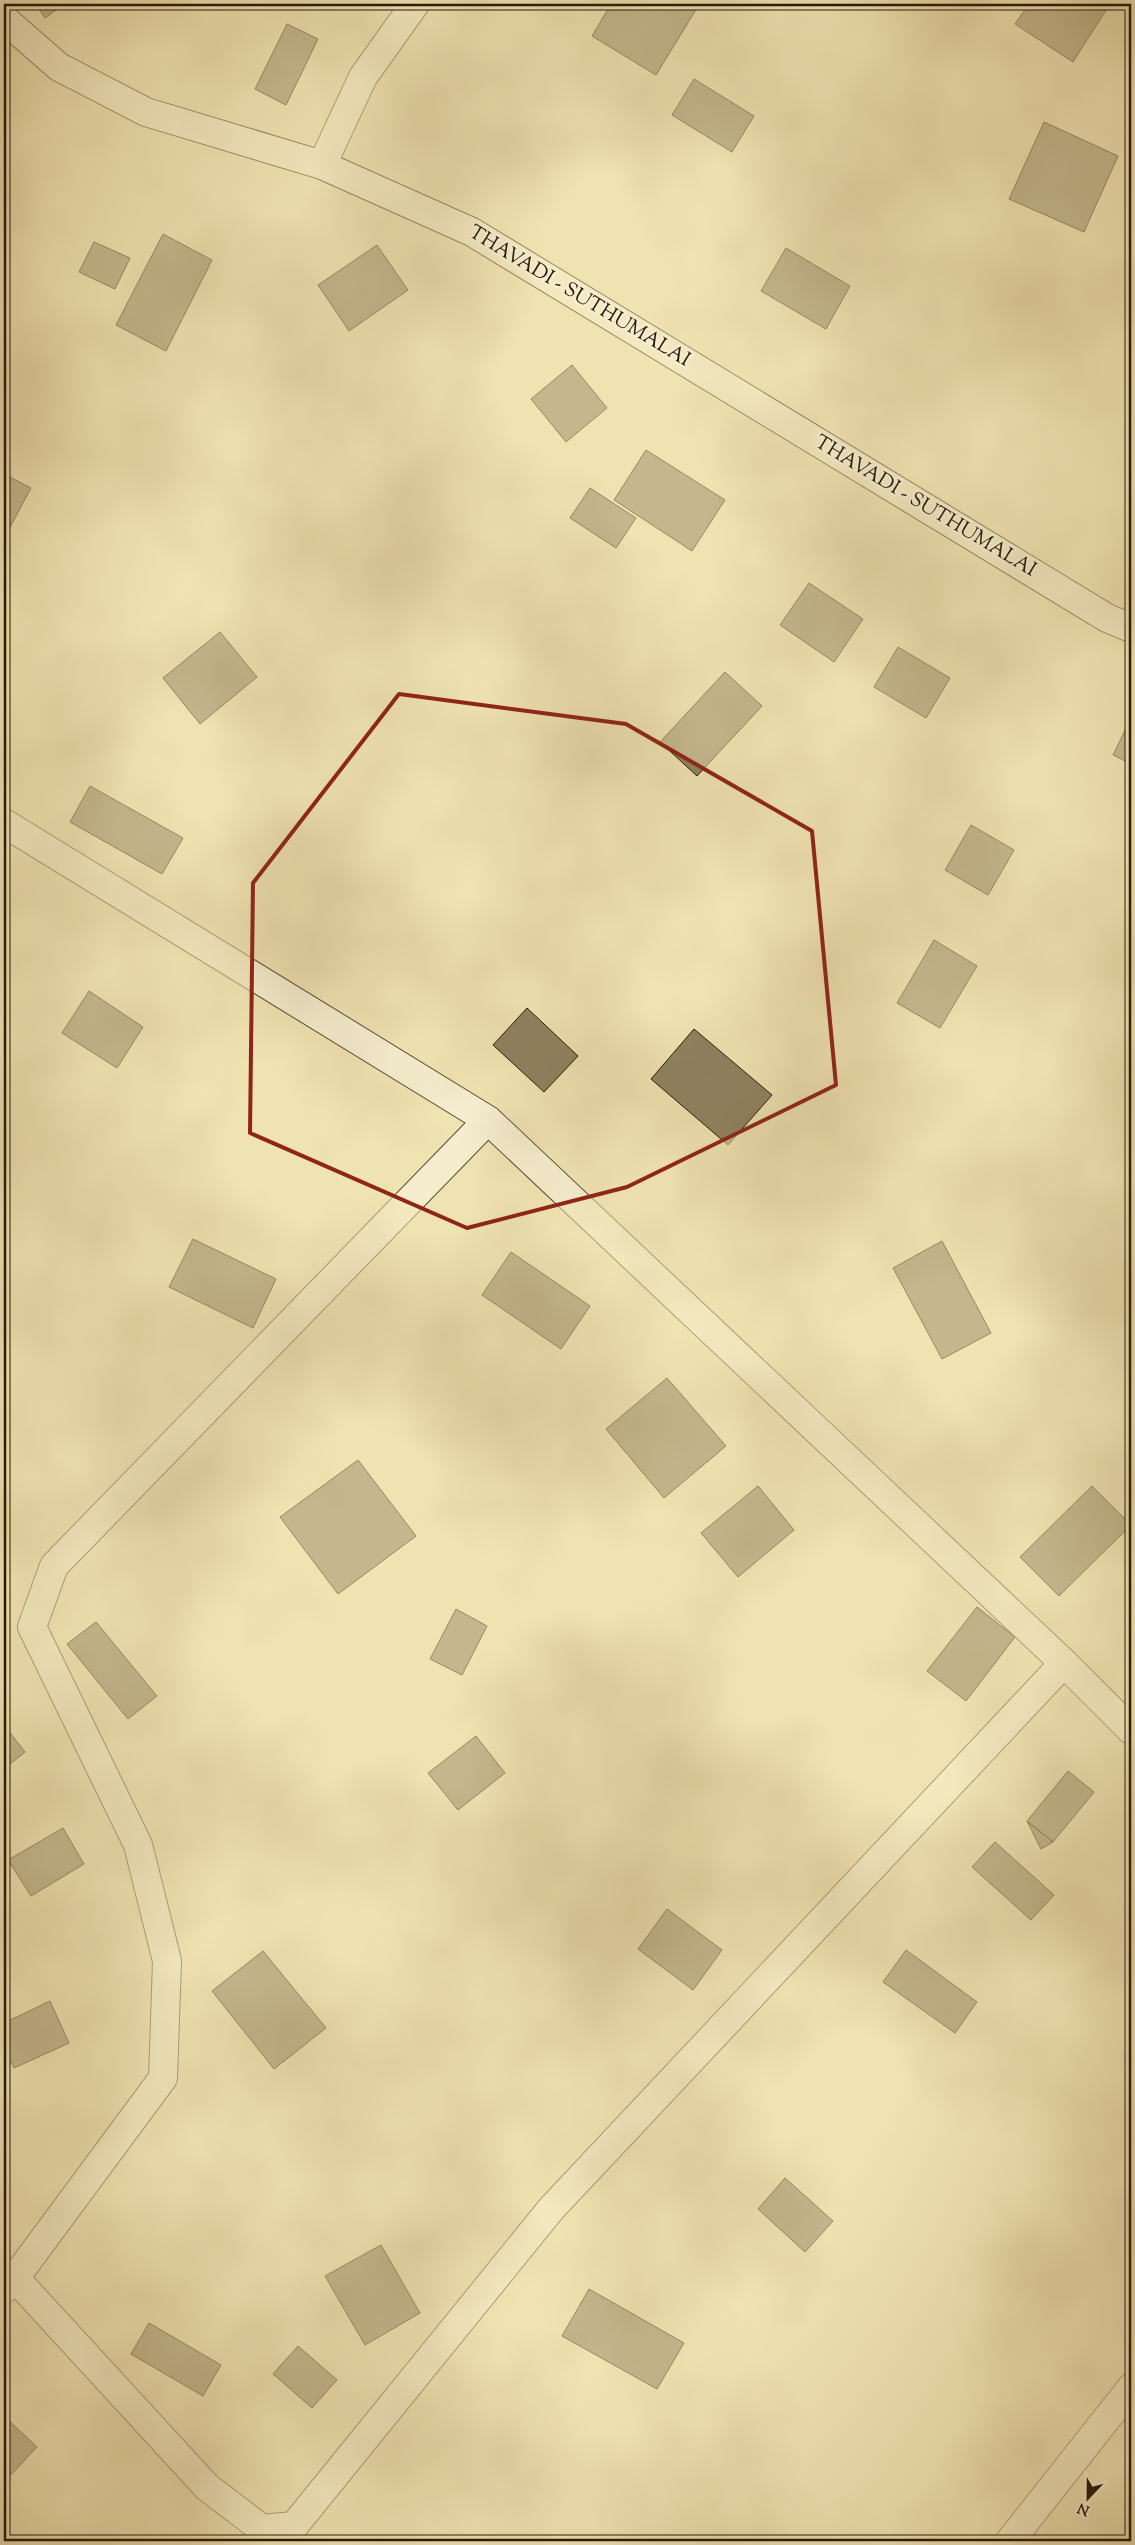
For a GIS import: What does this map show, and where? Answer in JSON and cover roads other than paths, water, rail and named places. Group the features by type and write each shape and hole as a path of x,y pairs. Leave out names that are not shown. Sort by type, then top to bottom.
{"street":[{"path":"322,165 363,77 415,4"},
{"name":"THAVADI - SUTHUMALAI","path":"4,19 59,67 146,112 322,165 472,232 1108,618 1131,628"},
{"path":"4,823 488,1120 1064,1663 1131,1730"},
{"path":"488,1120 54,1566 32,1627 138,1845 167,1961 163,2078 10,2284 206,2488 262,2529 294,2526 551,2210 1064,1663"},
{"path":"1010,2541 1131,2388"}]}
